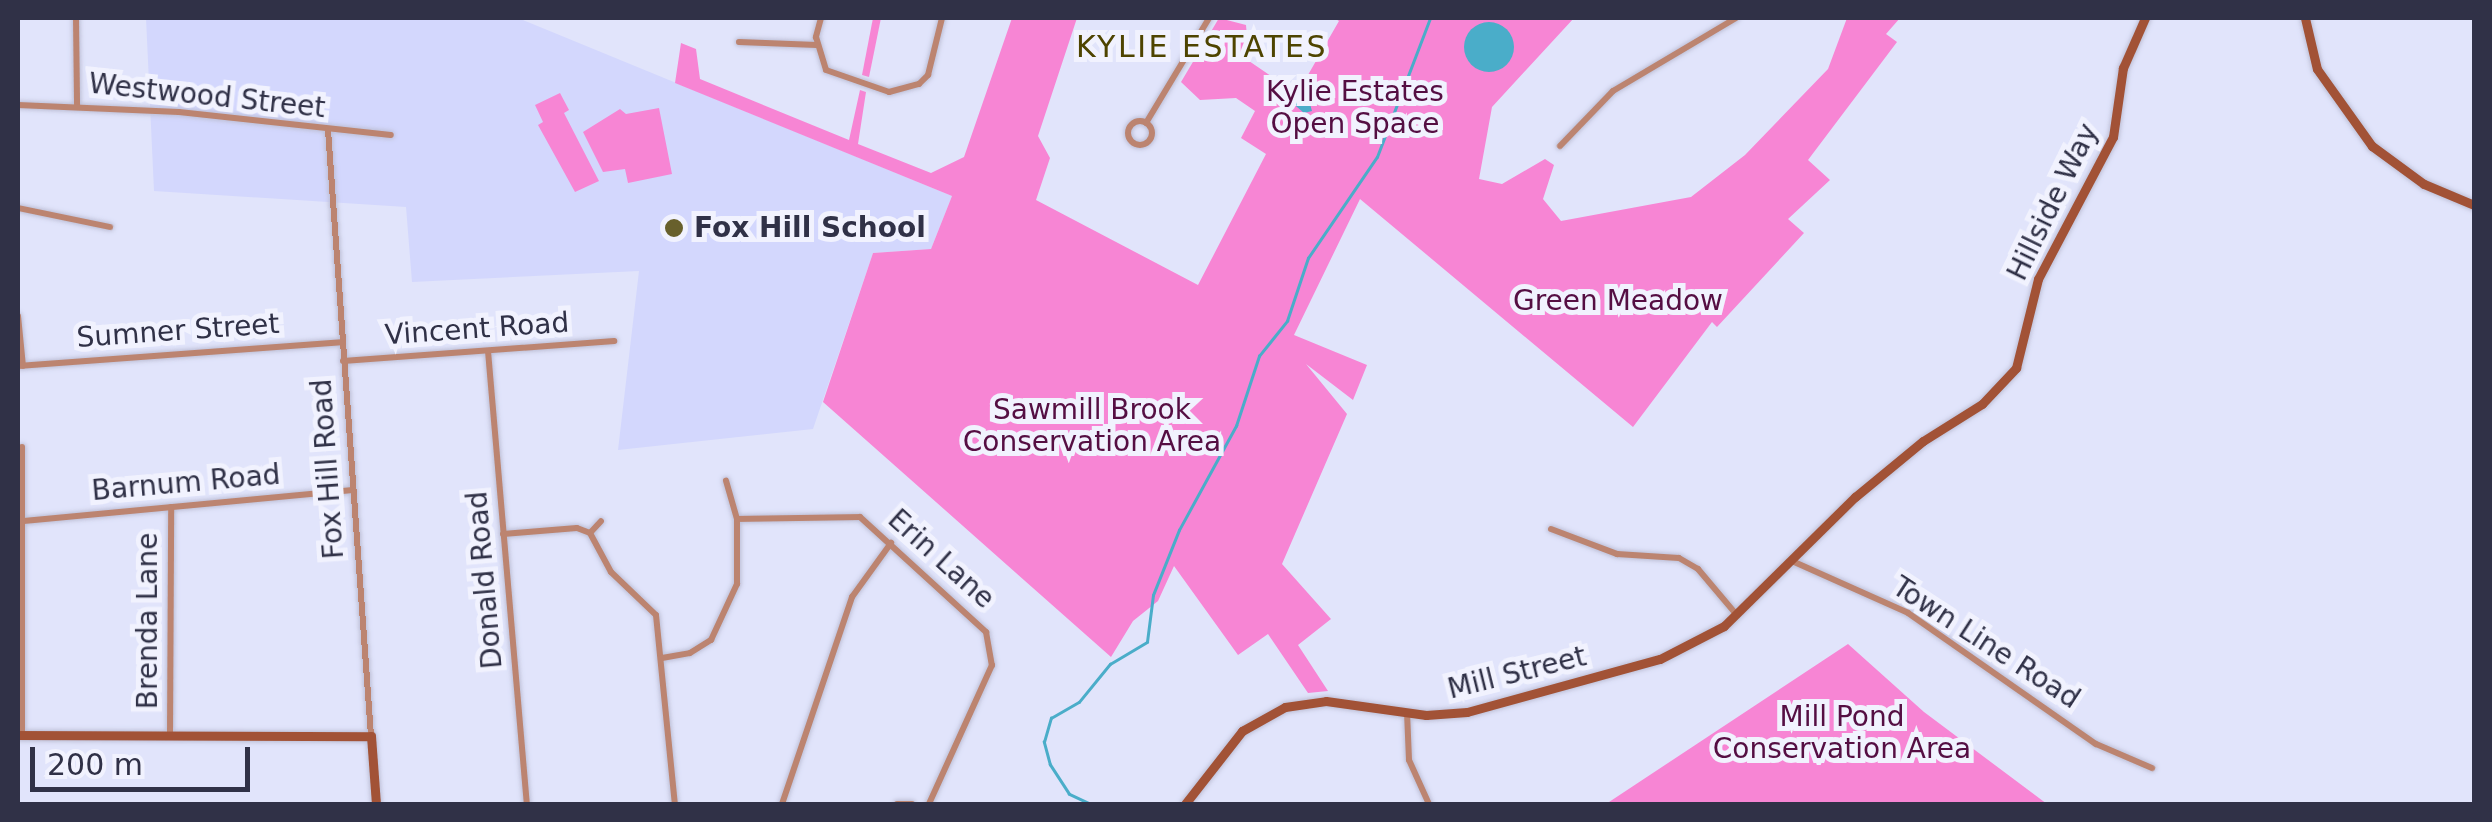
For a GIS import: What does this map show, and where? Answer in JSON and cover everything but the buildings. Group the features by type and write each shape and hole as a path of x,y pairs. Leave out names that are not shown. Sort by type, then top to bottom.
{"street":[{"path":"76,18 77,106"},
{"path":"820,18 817,44 826,70 871,88 904,90 920,84 936,59 942,18"},
{"path":"1146,123 1209,18"},
{"path":"1560,146 1599,101 1736,18"},
{"name":"Hillside Way","path":"1804,549 1854,497 1923,440 1982,404 2016,368 2038,279 2113,137 2125,62 2145,18"},
{"path":"2305,18 2315,65 2364,138 2414,178 2474,205"},
{"path":"739,42 817,44"},
{"name":"Westwood Street","path":"18,105 77,106 391,135"},
{"name":"Fox Hill Road","path":"328,130 376,804"},
{"path":"18,208 110,227"},
{"path":"18,316 20,366"},
{"name":"Sumner Street","path":"20,366 342,342"},
{"name":"Vincent Road","path":"343,361 614,342"},
{"name":"Donald Road","path":"488,351 527,804"},
{"path":"22,448 20,735 371,736"},
{"path":"662,658 694,652 719,630 740,571 738,520 726,480"},
{"name":"Barnum Road","path":"24,521 352,490"},
{"name":"Brenda Lane","path":"170,735 171,507"},
{"name":"Erin Lane","path":"738,520 846,513 890,543 980,624 994,650 929,804"},
{"path":"590,533 600,521"},
{"path":"503,534 577,528 590,533 611,572 654,612 676,804"},
{"path":"1551,528 1615,553 1657,552 1686,561 1737,615"},
{"path":"782,804 852,596 890,543"},
{"name":"Mill Street","path":"1185,804 1242,731 1277,710 1326,701 1407,712 1467,712 1660,658 1708,638 1804,549"},
{"name":"Town Line Road","path":"1792,561 1908,613 2096,744 2152,768"},
{"path":"1407,712 1407,753 1430,804"},
{"path":"1413,804 1423,795"},
{"path":"896,804 912,804"}],"shaded area":[{"name":"Fox Hill School","path":"146,18 518,18 952,196 931,249 873,253 813,429 618,450 639,271 412,282 406,207 154,191"},
{"path":"1489,22 1506,30 1514,47 1506,64 1489,72 1472,64 1464,47 1472,30"},
{"path":"1288,85 1308,97 1312,111 1304,113 1290,101 1284,92"}],"green space":[{"path":"873,18 881,18 869,77 862,75"},
{"path":"1012,18 1077,18 1038,136 1050,158 1036,200 1198,285 1266,154 1241,138 1255,111 1236,98 1200,100 1181,82 1219,18 1246,25 1249,61 1297,94 1339,21 1334,18 1574,18 1492,107 1479,179 1502,184 1545,159 1554,165 1543,199 1561,221 1691,197 1745,155 1828,69 1847,18 1900,18 1886,34 1897,42 1808,160 1830,180 1788,219 1804,233 1717,327 1712,322 1633,427 1360,199 1294,335 1367,365 1353,400 1306,364 1347,414 1282,564 1331,619 1298,645 1328,691 1308,693 1268,634 1238,655 1174,566 1158,601 1133,621 1111,657 823,402 873,253 931,249 952,196 675,83 681,43 696,49 700,79 849,140 860,90 866,92 858,144 931,173 964,157"},
{"path":"560,93 569,110 564,113 599,181 575,192 538,125 543,122 535,105"},
{"path":"659,108 672,174 628,183 625,169 603,172 583,132 620,109 626,114"},
{"name":"Mill Pond Conservation Area","path":"1848,644 1924,712 2047,804 1606,804"}],"waterway":[{"path":"1090,804 1069,794 1050,765 1044,742 1051,718 1079,702 1110,664 1147,642 1153,595 1179,530 1236,426 1259,356 1287,321 1308,258 1377,157 1430,18"}],"place":[{"name":"Fox Hill School","path":"674,228"}],"district":[{"name":"KYLIE ESTATES","path":"1202,47"}],"park label":[{"name":"Kylie Estates Open Space","path":"1355,108"},
{"name":"Green Meadow","path":"1618,301"},
{"name":"Sawmill Brook Conservation Area","path":"1092,426"}]}
